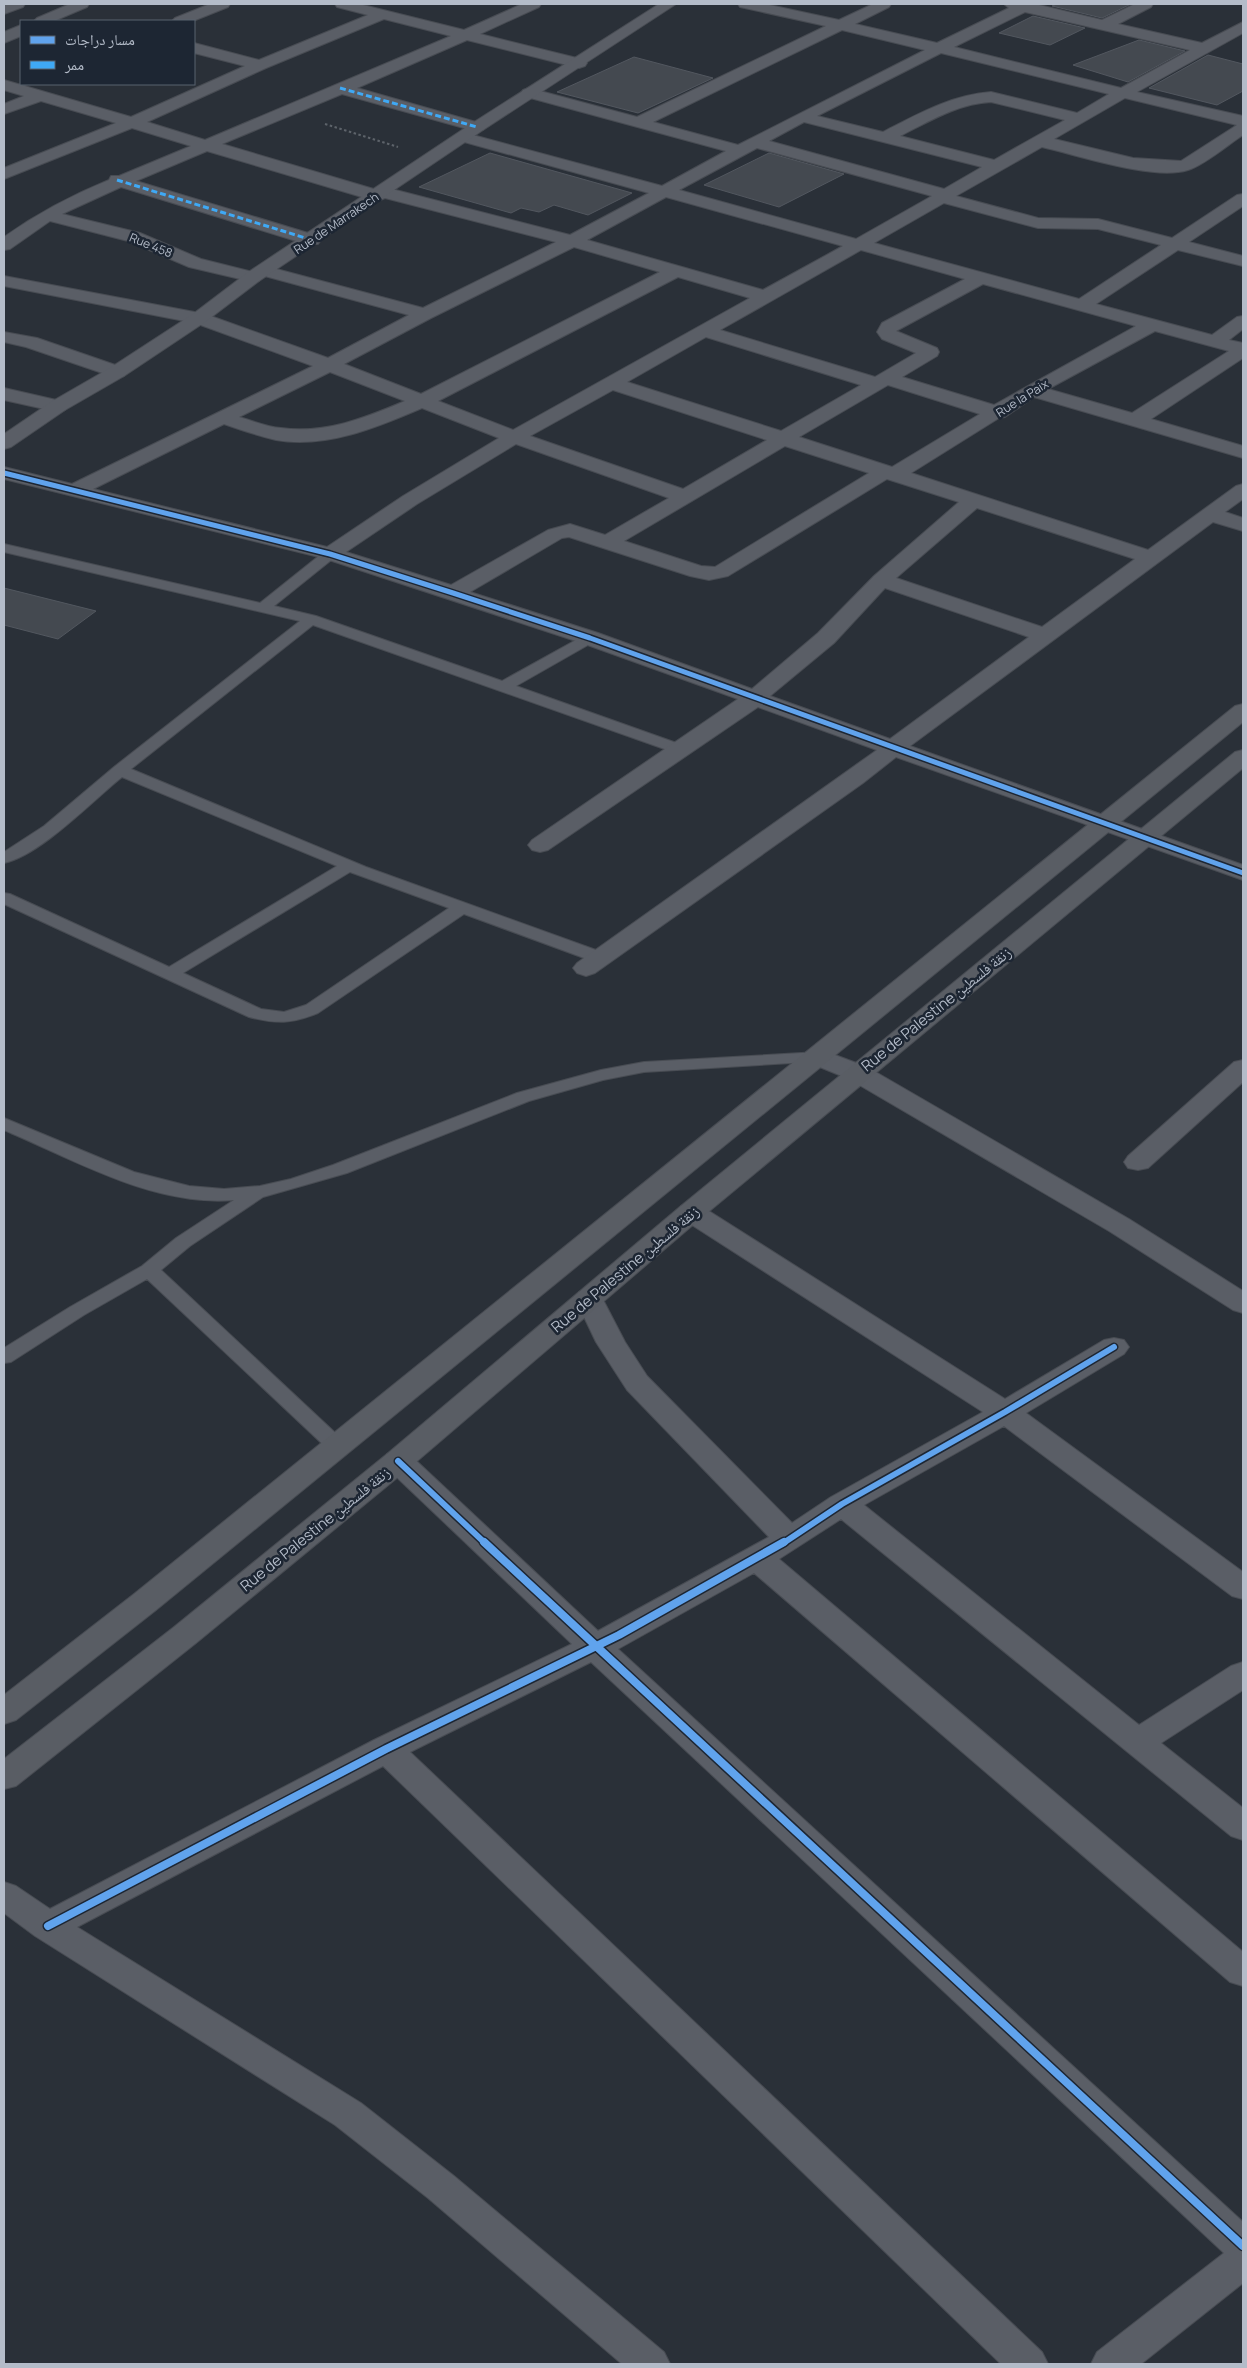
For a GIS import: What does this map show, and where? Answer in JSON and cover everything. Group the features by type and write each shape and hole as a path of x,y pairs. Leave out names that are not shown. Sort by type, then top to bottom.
{"main road":[{"path":"4,1712 146,1602 338,1447 1243,711"},
{"name":"Rue de Palestine زنقة فلسطين","path":"4,1777 185,1635 398,1462 691,1212 1243,757"}],"street":[{"path":"44,20 82,4"},
{"path":"183,20 223,4"},
{"path":"346,4 466,36 579,62"},
{"path":"4,245 47,214 117,180 466,36 534,4"},
{"name":"Rue de Marrakech","path":"4,442 58,406 117,372 199,318 259,274 381,194 470,132 669,4"},
{"path":"744,4 775,6 1121,94 1243,121"},
{"path":"640,122 884,4"},
{"path":"1104,25 1146,4"},
{"path":"76,490 572,242 747,146 1020,5 1204,48"},
{"path":"4,174 66,147 134,122 260,65 381,14"},
{"path":"330,554 410,500 514,438 860,244 1078,118 1243,27"},
{"path":"4,38 20,30"},
{"path":"195,48 260,65"},
{"path":"13,86 381,194 572,242 766,297"},
{"path":"340,88 470,132 664,191 1243,349"},
{"path":"529,93 640,122 747,146 942,196 1038,223 1090,223 1243,261"},
{"path":"4,109 42,95"},
{"path":"885,138 962,100 976,97 991,97 1078,118"},
{"path":"1224,117 1243,108"},
{"path":"802,117 995,165"},
{"path":"1039,140 1154,167 1175,168 1185,166 1243,128"},
{"path":"117,180 312,240"},
{"path":"1082,305 1176,243 1240,204"},
{"name":"Rue 458","path":"47,214 134,237 195,263 259,274 425,314"},
{"path":"223,418 277,434 303,436 364,426 422,401 674,272"},
{"path":"608,542 930,352 889,336 886,332 889,327 981,278"},
{"path":"4,281 199,318 329,365 514,438 686,497"},
{"path":"1215,341 1243,321"},
{"name":"Rue la Paix","path":"453,594 555,534 570,530 697,572 709,574 721,572 890,473 998,413 1032,390 1153,324"},
{"path":"705,331 998,413"},
{"path":"4,336 30,342 117,372"},
{"path":"1134,421 1243,349"},
{"path":"612,383 1152,558"},
{"path":"1032,390 1243,452"},
{"path":"4,394 58,406"},
{"path":"4,473 330,554 590,638 1243,873"},
{"path":"594,963 855,778 1045,634 1243,490"},
{"path":"540,845 755,698 826,638 881,580 974,500"},
{"path":"1210,514 1243,525"},
{"path":"881,580 1045,634"},
{"path":"818,1057 858,1073 1119,1225 1243,1304"},
{"path":"1138,1162 1240,1076"},
{"path":"691,1212 1005,1412 1243,1588"},
{"path":"589,1298 609,1340 637,1383 790,1539"},
{"path":"48,1926 386,1749 596,1648 790,1539 842,1504 1005,1412 1114,1346"},
{"path":"398,1462 596,1648 1243,2246"},
{"path":"842,1504 1243,1827"},
{"path":"756,1557 1243,1972"},
{"path":"1138,1742 1243,1674"},
{"path":"386,1749 1028,2364"},
{"path":"4,1895 48,1926 348,2114 442,2187 650,2364"},
{"path":"1128,2359 1243,2261"}],"lane":[{"path":"4,548 311,619 679,749"},
{"path":"262,608 330,554"},
{"path":"4,858 52,826 120,770 238,680 311,619"},
{"path":"503,688 590,638"},
{"path":"120,770 594,963"},
{"path":"171,973 350,865"},
{"path":"4,898 255,1013 279,1019 293,1017 322,1002 461,908"},
{"path":"4,1123 126,1176 155,1185 189,1192 224,1195 260,1192 297,1183 340,1169 523,1096 601,1074 644,1067 818,1057"},
{"path":"5,1355 149,1270 182,1242 260,1192"},
{"path":"149,1270 338,1447"}],"path":[{"path":"284,111 432,158"}],"building":[{"path":"1057,4 1131,4 1102,18 1052,6"},
{"path":"1033,16 1085,28 1050,45 999,33"},
{"path":"1139,40 1185,51 1128,82 1073,65"},
{"path":"1208,55 1243,64 1243,91 1217,105 1149,88"},
{"path":"634,57 713,78 638,113 557,92"},
{"path":"490,153 632,193 588,215 554,205 539,212 521,208 511,213 419,187"},
{"path":"769,153 844,174 779,207 704,185"},
{"path":"4,588 96,611 58,639 4,625"}],"marked path":[{"path":"340,88 477,127"},
{"path":"117,180 312,240"}],"cycle path":[{"path":"4,473 330,554 453,593 590,638 1243,873"},
{"path":"48,1926 386,1749 619,1635 790,1539 842,1504 1005,1412 1114,1347"},
{"path":"398,1461 595,1647 1243,2246"}]}
